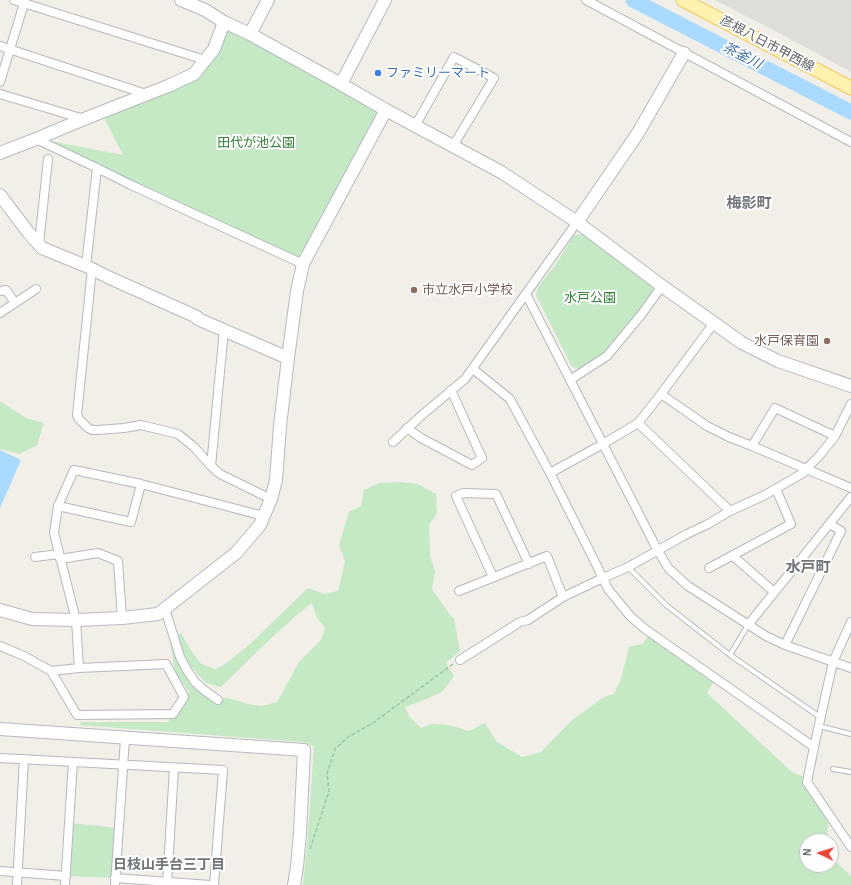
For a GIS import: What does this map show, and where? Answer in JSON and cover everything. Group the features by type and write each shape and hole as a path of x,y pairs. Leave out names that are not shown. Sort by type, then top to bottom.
{"main road":[{"name":"彦根八日市甲西線","path":"683,0 851,88"}],"street":[{"path":"14,0 24,1 205,60"},
{"path":"181,0 205,10 224,22 250,34 500,172 577,222 662,286 742,343 778,361 851,386"},
{"path":"250,34 268,0"},
{"path":"341,84 385,0"},
{"path":"586,0 851,142"},
{"path":"0,82 24,1"},
{"path":"0,153 168,86 194,74 214,48 224,22"},
{"path":"0,46 146,94"},
{"path":"393,442 407,428 465,379 473,369 638,133 684,53"},
{"path":"415,126 454,57 494,78 453,146"},
{"path":"0,94 84,119"},
{"path":"0,610 32,619 76,620 122,618 158,614 236,553 260,525 271,499 276,480 280,426 288,358 297,291 303,264 386,110"},
{"path":"36,139 157,198 303,264"},
{"path":"39,244 48,159"},
{"path":"97,168 77,415 79,419 92,430 124,428 141,425 178,434 194,447 220,474 271,499"},
{"path":"0,195 42,248 89,267 197,317 198,319 288,358"},
{"path":"570,380 607,356 641,316 662,286"},
{"path":"0,313 36,289"},
{"path":"0,291 6,290 15,303"},
{"path":"526,294 658,551 669,569 688,586 766,636 785,645 851,668"},
{"path":"550,473 638,423 714,323"},
{"path":"211,466 224,330"},
{"path":"473,369 510,400 550,473 608,589 630,616 645,629 814,747"},
{"path":"407,428 421,438 472,465 482,458 451,390"},
{"path":"661,394 706,426 729,438 752,446 851,488"},
{"path":"460,660 520,622 528,620 563,597 628,567 730,511 776,489 803,473 835,436 851,404"},
{"path":"752,446 775,408 835,436"},
{"path":"638,423 730,511"},
{"path":"79,668 76,620 54,533 58,506 74,470 141,484 264,516"},
{"path":"58,506 130,522 141,484"},
{"path":"709,568 791,524 776,489"},
{"path":"493,577 456,496 463,493 496,494 529,564"},
{"path":"748,625 851,497"},
{"path":"785,645 842,531 830,524"},
{"path":"35,557 98,553 118,561 122,618"},
{"path":"459,591 547,556 563,597"},
{"path":"732,556 774,592"},
{"path":"165,609 180,657 186,670 195,682 218,700"},
{"path":"851,622 833,662 807,782 851,847"},
{"path":"0,646 24,656 51,671 77,714 173,714 184,698 166,664 79,668 51,671"},
{"path":"0,729 304,750 294,885"},
{"path":"125,738 115,882 210,885"},
{"path":"0,758 222,770 214,885"},
{"path":"17,885 24,759"},
{"path":"0,872 18,873 66,881 73,762"},
{"path":"167,883 174,768"}],"lane":[{"path":"628,567 666,605 730,655 820,717"},
{"path":"730,655 748,625"},
{"path":"818,726 851,734"},
{"path":"833,769 851,772"}],"path":[{"path":"309,850 329,791 327,774 335,749 348,737 372,723 460,660"}],"shaded area":[{"path":"715,0 851,0 851,72 777,32"}],"green space":[{"name":"田代が池公園","path":"226,26 382,111 302,261 129,181 45,140 123,155 103,116 194,77"},
{"name":"水戸公園","path":"586,234 653,286 653,293 605,353 579,369 572,367 536,295 538,287 556,264 574,235"},
{"path":"0,401 26,418 44,423 37,445 20,454 0,449"},
{"path":"401,482 418,484 436,494 437,513 429,525 430,556 435,572 432,589 450,615 454,618 460,651 446,663 454,676 442,692 405,707 409,716 421,728 432,724 449,725 469,731 485,723 497,742 522,757 541,752 572,720 604,697 614,694 621,679 629,647 642,644 653,631 716,678 707,693 792,772 809,779 829,813 828,833 799,833 799,873 839,873 839,865 851,876 851,885 303,885 314,746 303,742 79,725 82,722 167,722 176,715 189,692 175,671 169,635 180,665 195,686 211,698 228,698 248,704 262,706 277,702 299,662 321,640 325,628 317,618 312,603 264,645 221,687 206,683 187,662 177,635 181,633 201,664 215,669 224,665 249,645 308,588 324,594 338,591 345,561 339,545 349,512 361,506 364,490 379,483"},
{"path":"69,823 119,828 115,878 66,876"}],"water":[{"path":"0,450 21,460 0,508"}],"waterway":[{"name":"茶釜川","path":"633,0 851,112"}],"place":[{"name":"ファミリーマート","path":"378,73"},
{"name":"市立水戸小学校","path":"414,290"},
{"name":"水戸保育園","path":"827,341"}],"district":[{"name":"梅影町","path":"749,204"},
{"name":"水戸町","path":"808,568"},
{"name":"日枝山手台三丁目","path":"169,865"}]}
